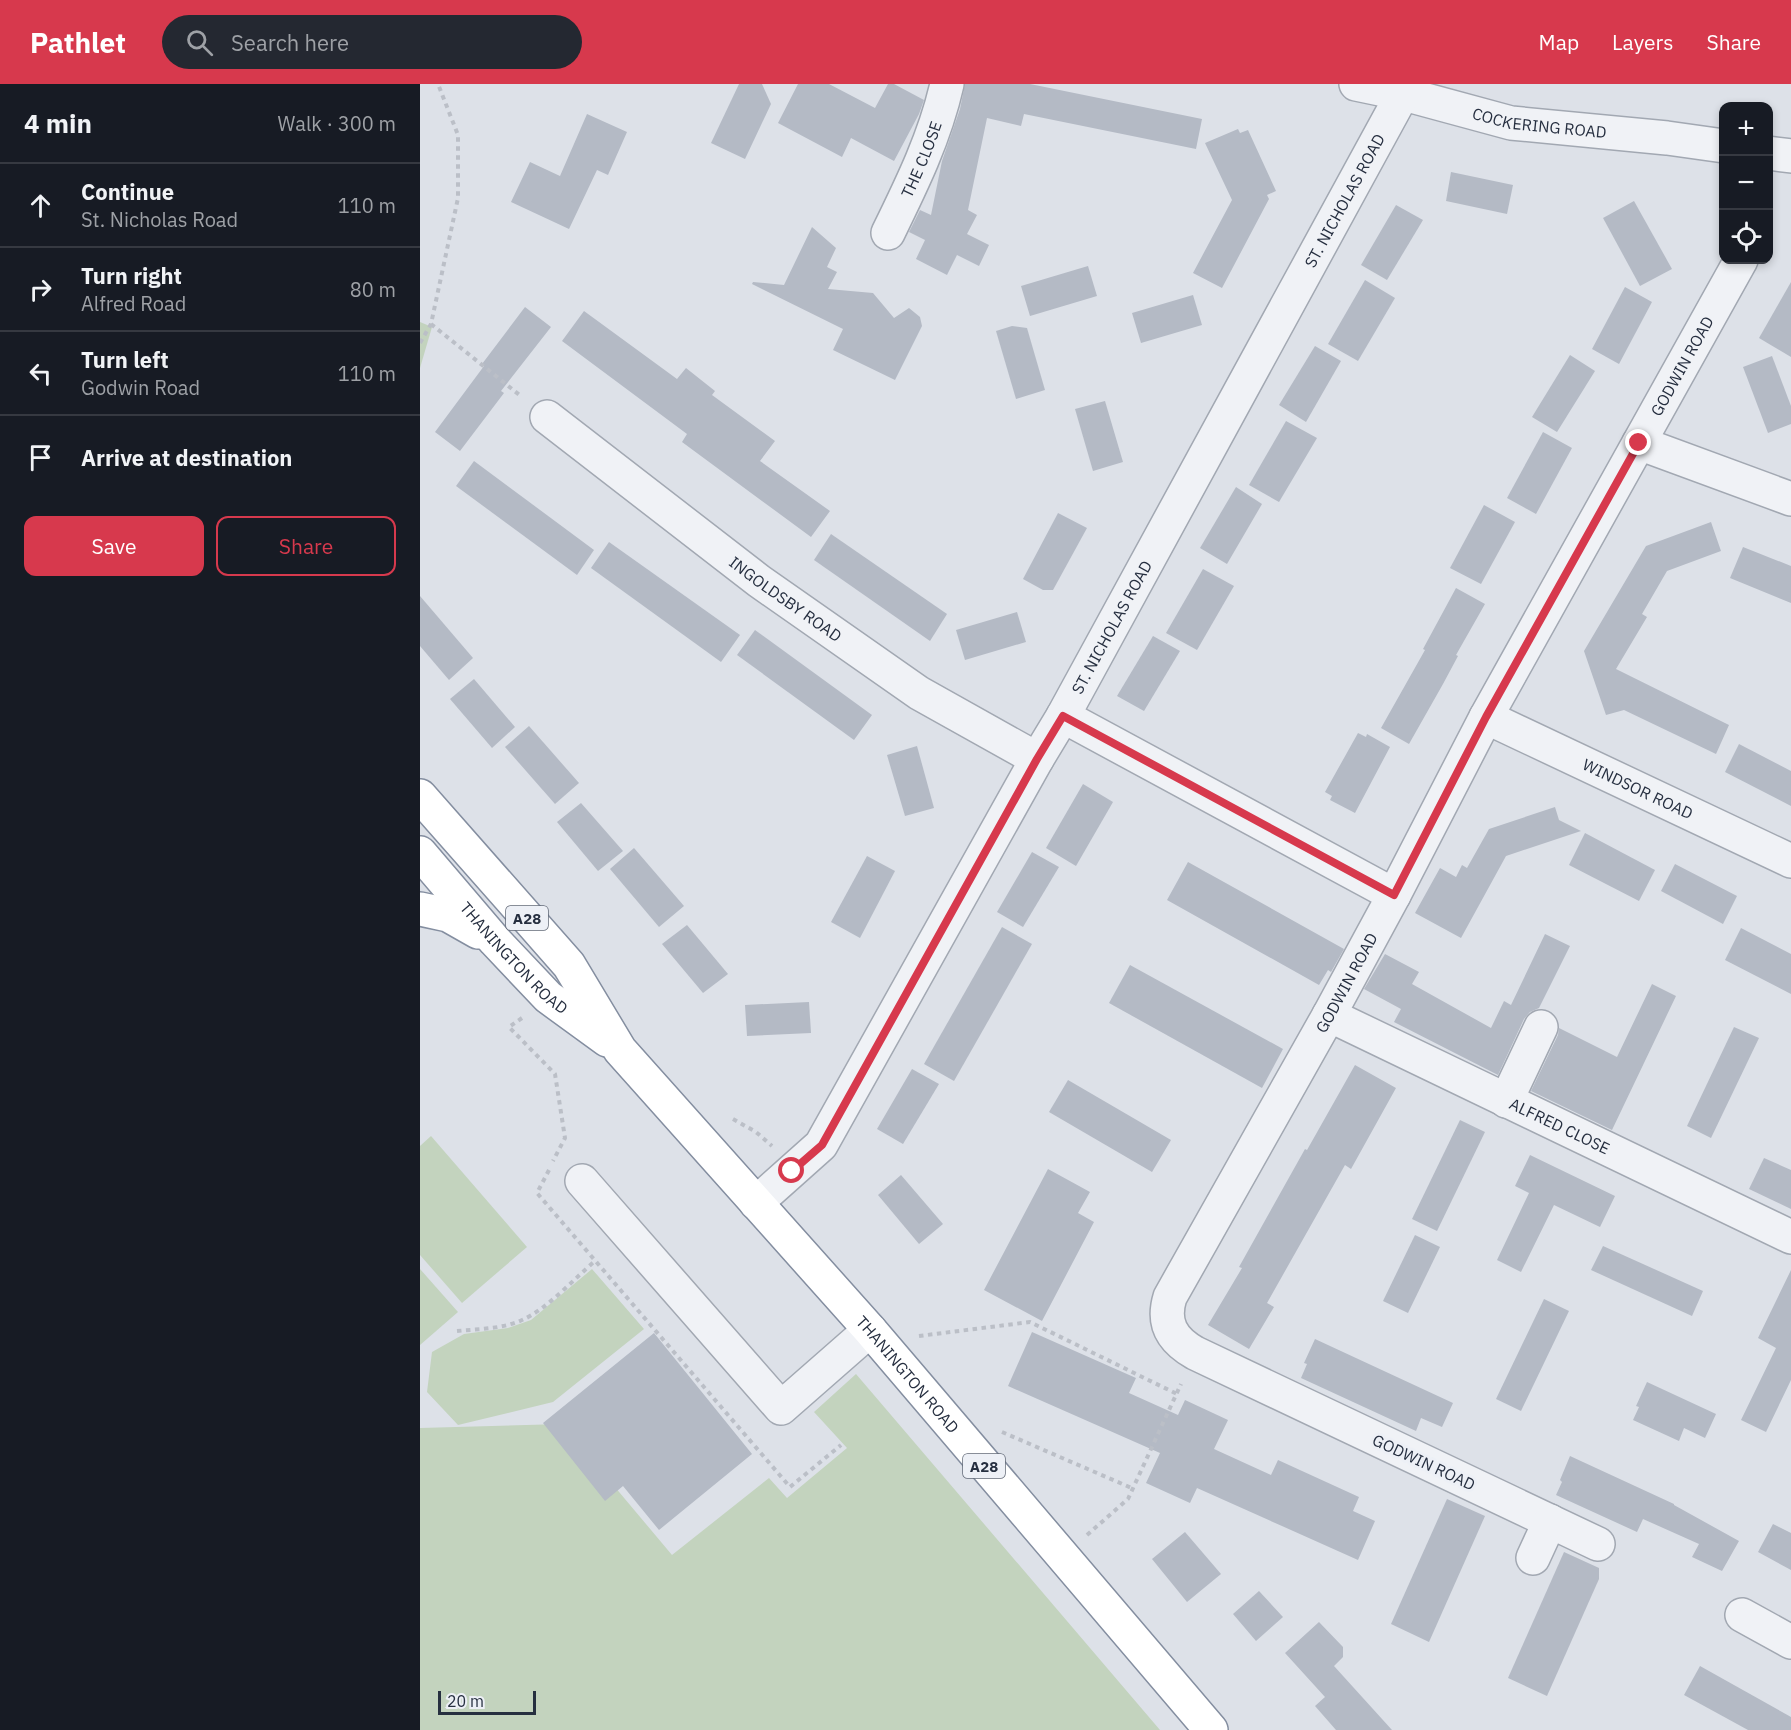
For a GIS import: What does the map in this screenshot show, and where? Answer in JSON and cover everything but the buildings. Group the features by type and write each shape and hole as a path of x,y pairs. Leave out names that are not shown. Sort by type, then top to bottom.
{"highway":[{"name":"THANINGTON ROAD","path":"420,796 569,965 621,1050 870,1330 1212,1730"},
{"name":"THANINGTON ROAD","path":"420,853 495,941 548,997 621,1050"},
{"path":"420,909 448,915 495,941"}],"street":[{"name":"THE CLOSE","path":"888,233 919,169 940,115 947,84"},
{"name":"COCKERING ROAD","path":"1356,84 1406,89 1511,123 1719,145"},
{"name":"ST. NICHOLAS ROAD","path":"756,1203 822,1145 1063,716 1406,89"},
{"name":"GODWIN ROAD","path":"1598,1544 1195,1353 1183,1346 1169,1330 1166,1317 1170,1297 1329,1016 1486,717 1739,264"},
{"name":"INGOLDSBY ROAD","path":"547,417 759,581 919,693 1037,759"},
{"path":"1639,443 1791,499"},
{"path":"1063,716 1394,895"},
{"name":"WINDSOR ROAD","path":"1486,717 1791,861"},
{"name":"ALFRED CLOSE","path":"1329,1016 1791,1237"},
{"path":"1506,1101 1541,1027"},
{"path":"582,1181 781,1408 870,1330"},
{"path":"1533,1558 1550,1521"},
{"path":"1742,1615 1791,1642"}],"path":[{"path":"420,343 431,324 458,198 458,135 438,84"},
{"path":"431,324 547,417"},
{"path":"458,1330 502,1326 521,1321 534,1314 595,1261"},
{"path":"922,1344 915,1336 1030,1322 1177,1394"},
{"path":"662,1340 790,1487 841,1445"},
{"path":"1062,1557 1128,1499 1195,1353"},
{"path":"993,1428 1134,1489"}],"green space":[{"path":"420,322 432,327 420,368"},
{"path":"431,1136 527,1247 462,1303 420,1255 420,1146"},
{"path":"420,1269 458,1312 420,1345"},
{"path":"592,1269 644,1329 553,1402 458,1425 427,1392 432,1352 464,1334 508,1328 531,1320"},
{"path":"856,1374 1160,1730 420,1730 420,1428 562,1424 672,1555 769,1478 787,1498 847,1448 814,1412"}],"route":[{"path":"792,1171 822,1145 1063,716 1394,895 1486,717 1639,443"}]}
